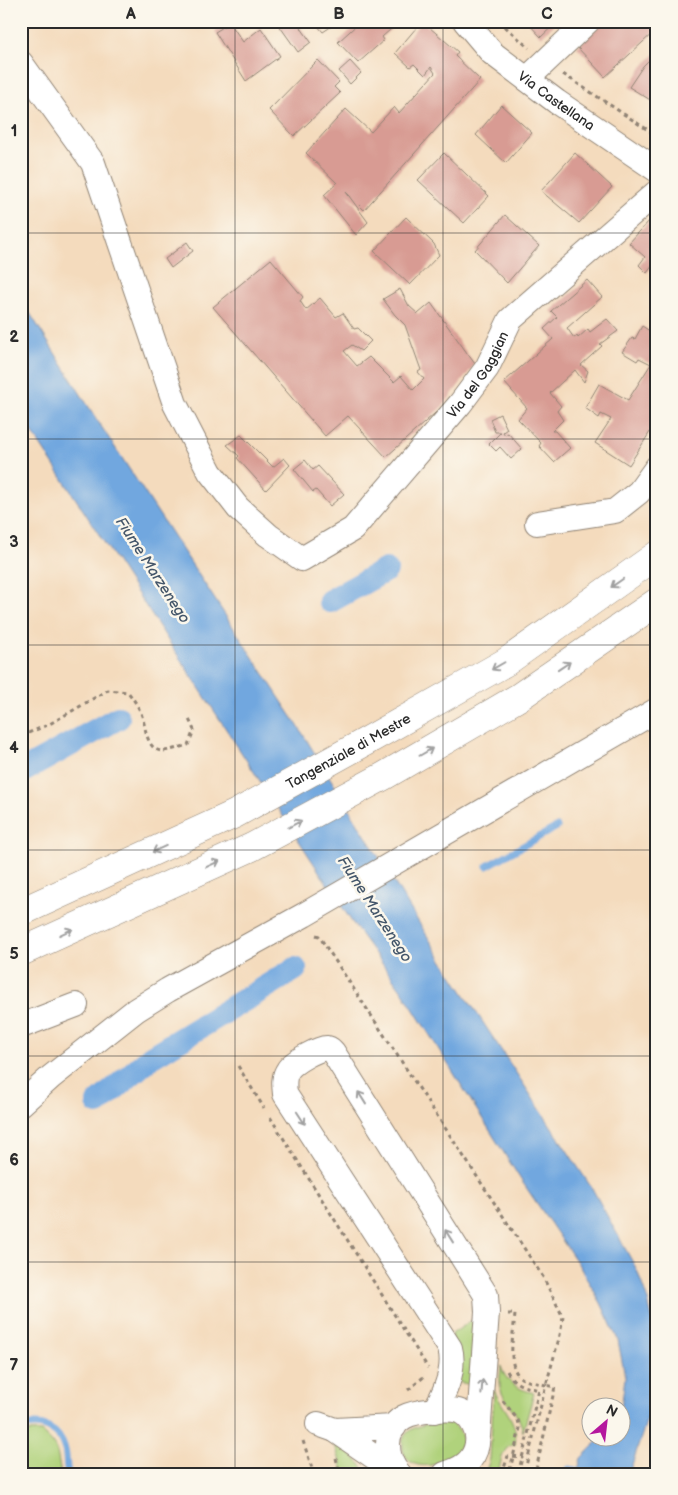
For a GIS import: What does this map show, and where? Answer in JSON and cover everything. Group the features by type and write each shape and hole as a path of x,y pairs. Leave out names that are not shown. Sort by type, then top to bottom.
{"highway":[{"name":"Tangenziale di Mestre","path":"21,912 235,814 365,742 506,662 657,555"},
{"path":"21,952 252,847 384,776 519,697 657,602"}],"street":[{"name":"Via Castellana","path":"465,21 492,53 557,102 657,170"},
{"path":"527,79 588,21"},
{"name":"Via del Gaggian","path":"21,63 93,163 175,404 210,472 238,508 268,535 302,559 353,529 465,397 486,368 510,320 657,192"},
{"path":"537,522 614,511 639,492 657,467"},
{"path":"21,1104 51,1077 136,1010 177,985 304,915 657,710"},
{"path":"21,1026 76,1005"},
{"path":"434,1411 441,1400 448,1380 452,1357 450,1348 285,1094 284,1083 289,1068 294,1063 323,1048 334,1052 486,1295 488,1312 478,1436 474,1454 469,1462 460,1469 445,1474"},
{"path":"399,1474 392,1466 388,1449 388,1438 394,1427 403,1417 416,1412 461,1412 473,1424 478,1436"},
{"path":"321,1431 394,1427"},
{"path":"321,1431 399,1474"}],"path":[{"path":"499,21 545,62 657,136"},
{"path":"21,736 48,725 108,690 128,692 136,702 147,737 153,748 161,751 188,745 194,730 188,717"},
{"path":"280,928 319,936 543,1277 563,1317 524,1474"},
{"path":"238,1066 430,1371 403,1394"},
{"path":"507,1322 508,1314 515,1314 511,1361 514,1371 521,1378 555,1387 535,1474"},
{"path":"505,1369 512,1380 518,1384 539,1390"},
{"path":"518,1474 540,1383"},
{"path":"502,1400 518,1420 520,1428 510,1474"},
{"path":"314,1474 302,1438 321,1431"},
{"path":"502,1474 508,1456 515,1455 528,1458"}],"green space":[{"path":"478,1316 472,1385 458,1382 452,1334"},
{"path":"501,1366 509,1381 534,1393 523,1432 518,1417 501,1390"},
{"path":"494,1390 512,1422 516,1437 515,1445 507,1448 505,1451 498,1474 485,1474 490,1459"},
{"path":"442,1422 451,1423 460,1432 462,1441 459,1449 442,1462 431,1465 420,1465 411,1462 403,1451 405,1436 415,1428"},
{"path":"41,1432 51,1442 56,1450 61,1474 21,1474 21,1434"},
{"path":"335,1445 353,1456 366,1474 344,1474"}],"water":[{"name":"Fiume Marzenego","path":"21,299 97,420 298,726 442,960 593,1190 637,1270 648,1301 657,1340 651,1407 629,1474 577,1474 581,1458 591,1448 630,1448 630,1398 622,1398 625,1377 618,1340 601,1303 577,1262 521,1180 402,991 352,922 21,415"}],"building":[{"path":"276,21 296,21 311,42 298,52"},
{"path":"319,21 333,21 335,24 323,32 316,24"},
{"path":"361,21 400,21 382,37 384,40 358,63 338,42"},
{"path":"422,21 458,52 455,56 480,80 364,210 346,192 368,222 356,235 324,195 337,183 306,153 346,109 371,132 394,107 399,113 435,73 431,67 425,75 414,64 410,67 395,53"},
{"path":"526,21 558,21 541,37"},
{"path":"604,21 645,21 655,31 605,77 577,47"},
{"path":"230,23 243,42 261,28 280,56 246,81 215,32"},
{"path":"657,52 657,104 629,87 643,66"},
{"path":"318,60 339,82 334,87 340,93 294,136 269,110"},
{"path":"350,61 361,73 350,84 339,71"},
{"path":"501,105 532,133 506,163 476,135"},
{"path":"444,153 489,196 464,223 418,180"},
{"path":"575,153 612,187 579,223 541,191"},
{"path":"505,215 539,246 507,283 475,250"},
{"path":"406,217 434,244 439,255 410,285 374,251"},
{"path":"650,220 657,226 657,268 653,265 647,273 639,265 645,257 629,243"},
{"path":"187,242 193,251 171,268 165,259"},
{"path":"271,259 303,297 300,301 306,310 320,298 336,317 343,313 354,329 358,328 371,341 361,351 352,345 344,351 357,366 369,357 394,382 401,376 413,390 424,379 418,372 421,370 405,325 383,299 400,289 409,306 418,314 431,303 475,364 444,405 386,457 348,416 325,436 213,307"},
{"path":"587,280 602,297 567,328 574,338 577,336 578,338 588,329 590,332 607,319 618,331 600,344 602,346 581,365 588,371 584,382 575,370 550,393 561,406 557,411 563,420 552,431 555,431 570,448 554,462 539,446 541,443 518,419 527,408 504,382 553,339 544,329 557,317 551,311"},
{"path":"642,326 656,335 654,339 657,341 657,421 629,465 595,443 611,419 601,414 599,418 585,408 599,384 628,400 651,364 639,358 637,361 622,352 632,338 635,339"},
{"path":"500,414 507,429 503,432 505,435 508,433 522,449 511,459 500,447 496,451 489,444 501,432 495,432 490,419"},
{"path":"241,435 273,467 284,458 290,465 266,490 237,458 239,456 227,445"},
{"path":"305,460 313,470 318,466 344,494 330,506 316,490 313,492 294,469"}],"waterway":[{"path":"330,601 386,570"},
{"path":"21,772 118,718"},
{"path":"487,866 557,827"},
{"path":"98,1103 151,1057 295,969"},
{"path":"21,1427 36,1425 54,1431 59,1436 65,1450 68,1474"},
{"path":"569,1469 588,1474"}]}
